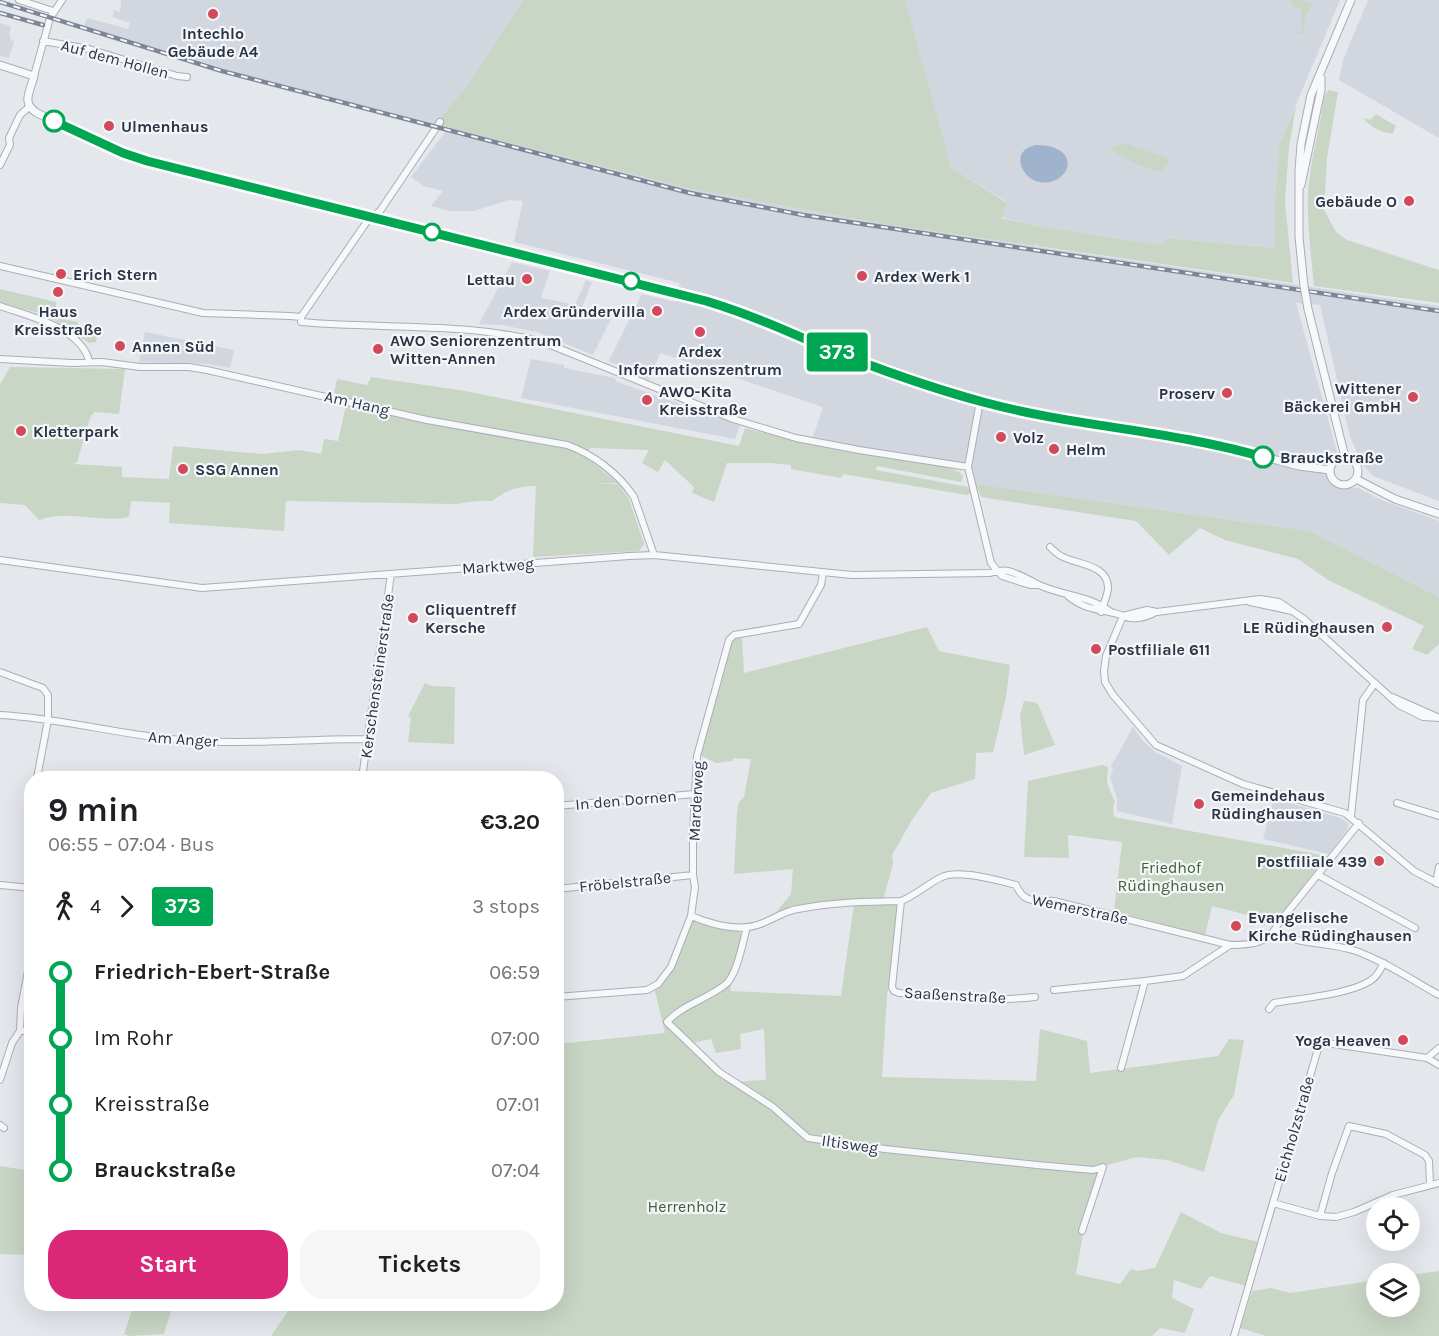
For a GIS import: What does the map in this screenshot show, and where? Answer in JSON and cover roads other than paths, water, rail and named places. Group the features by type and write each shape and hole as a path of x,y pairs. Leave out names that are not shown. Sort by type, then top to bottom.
{"street":[{"path":"19,0 53,11"},
{"path":"62,0 53,11 27,102 29,107 37,113 123,153 147,161 706,301 750,315 829,349 980,401 1036,415 1171,436 1299,466 1330,470"},
{"path":"1345,457 1308,309 1299,237 1299,193 1321,90 1321,75 1351,0"},
{"name":"Auf dem Hollen","path":"44,41 89,49 138,65 188,77"},
{"path":"0,65 34,76"},
{"path":"0,165 10,145 9,138 20,115 29,107"},
{"path":"440,122 380,211 368,220 301,317 301,322 455,330 520,336 543,342 733,419 786,435 859,450 968,467"},
{"path":"0,266 198,312 301,317"},
{"path":"0,306 53,324 83,346 89,361"},
{"name":"Am Hang","path":"0,359 72,363 89,361 140,367 189,367 428,420 567,445 584,451 630,490 654,555"},
{"path":"980,401 968,467 991,563 997,571 1008,571 1068,596 1078,604 1124,616 1147,610 1157,612 1260,598 1271,599 1285,605 1391,697 1438,717"},
{"path":"1345,457 1356,463 1359,469 1356,479 1350,484 1340,484 1332,479 1330,470 1335,460 1345,457"},
{"path":"1356,479 1395,499 1439,514"},
{"path":"1050,547 1061,556 1092,567 1103,575 1107,581 1108,590 1102,609"},
{"name":"Marktweg","path":"0,560 202,588 654,555 823,573 869,575 997,571"},
{"name":"Marderweg","path":"564,996 647,990 658,984 671,967 691,916 695,887 693,875 697,756 729,640 734,635 799,624 821,585 823,573"},
{"name":"Kerschensteinerstraße","path":"363,771 391,574"},
{"path":"1124,616 1106,656 1105,682 1113,695 1156,745 1243,784 1345,813 1414,871 1438,883 1439,867"},
{"path":"0,672 46,690 49,699 48,720 38,771"},
{"path":"1351,816 1363,700 1375,683"},
{"name":"Am Anger","path":"0,715 48,720 138,736 190,740 255,742 368,739"},
{"name":"In den Dornen","path":"564,805 695,794"},
{"path":"1397,803 1439,816"},
{"name":"Wemerstraße","path":"691,916 719,926 747,927 758,925 784,912 796,909 835,903 901,901 950,874 1019,882 1022,896 1027,899 1054,901 1230,945 1252,945 1274,932 1359,823"},
{"name":"Fröbelstraße","path":"564,888 693,875"},
{"path":"1318,875 1415,928"},
{"path":"0,885 24,887"},
{"name":"Saaßenstraße","path":"901,901 892,987 894,991 956,997 1020,999 1035,997"},
{"name":"Iltisweg","path":"747,927 738,960 728,983 674,1014 667,1022 719,1071 773,1107 808,1138 885,1149 1037,1165 1093,1170 1103,1167 1082,1231"},
{"path":"1274,932 1287,939 1355,951 1384,963 1439,995"},
{"path":"1054,990 1183,976 1230,945"},
{"path":"1269,1009 1274,1003 1354,988 1371,981 1384,963"},
{"path":"1121,1068 1145,981"},
{"path":"0,1080 12,1043 20,1032 24,992"},
{"path":"20,1032 24,1031"},
{"name":"Eichholzstraße","path":"1234,1336 1320,1042 1426,1058"},
{"path":"1439,1048 1426,1058 1439,1065"},
{"path":"1320,1216 1349,1125 1386,1134 1425,1155 1430,1161 1430,1185"},
{"path":"1272,1203 1320,1216 1336,1217 1394,1195 1439,1183"}],"water":[{"path":"1036,145 1048,146 1064,154 1068,162 1067,167 1058,179 1043,183 1034,180 1022,169 1020,161 1022,154 1027,148"}],"railway":[{"path":"0,2 222,71 690,193 803,215 1439,311"},
{"path":"0,13 43,25"}],"place":[{"name":"Intechlo Gebäude A4","path":"213,14"},
{"name":"Ulmenhaus","path":"109,126"},
{"name":"Gebäude O","path":"1409,201"},
{"name":"Erich Stern","path":"61,274"},
{"name":"Ardex Werk 1","path":"862,276"},
{"name":"Lettau","path":"527,279"},
{"name":"Haus Kreisstraße","path":"58,292"},
{"name":"Ardex Gründervilla","path":"657,311"},
{"name":"Ardex Informationszentrum","path":"700,332"},
{"name":"Annen Süd","path":"120,346"},
{"name":"AWO Seniorenzentrum Witten-Annen","path":"378,349"},
{"name":"Proserv","path":"1227,393"},
{"name":"Wittener Bäckerei GmbH","path":"1413,397"},
{"name":"AWO-Kita Kreisstraße","path":"647,400"},
{"name":"Kletterpark","path":"21,431"},
{"name":"Volz","path":"1001,437"},
{"name":"Helm","path":"1054,449"},
{"name":"Brauckstraße","path":"1263,457"},
{"name":"SSG Annen","path":"183,469"},
{"name":"Cliquentreff Kersche","path":"413,618"},
{"name":"LE Rüdinghausen","path":"1387,627"},
{"name":"Postfiliale 611","path":"1096,649"},
{"name":"Gemeindehaus Rüdinghausen","path":"1199,804"},
{"name":"Postfiliale 439","path":"1379,861"},
{"name":"Evangelische Kirche Rüdinghausen","path":"1236,926"},
{"name":"Yoga Heaven","path":"1403,1040"}],"park label":[{"name":"Friedhof Rüdinghausen","path":"1171,876"},
{"name":"Herrenholz","path":"687,1206"}]}
